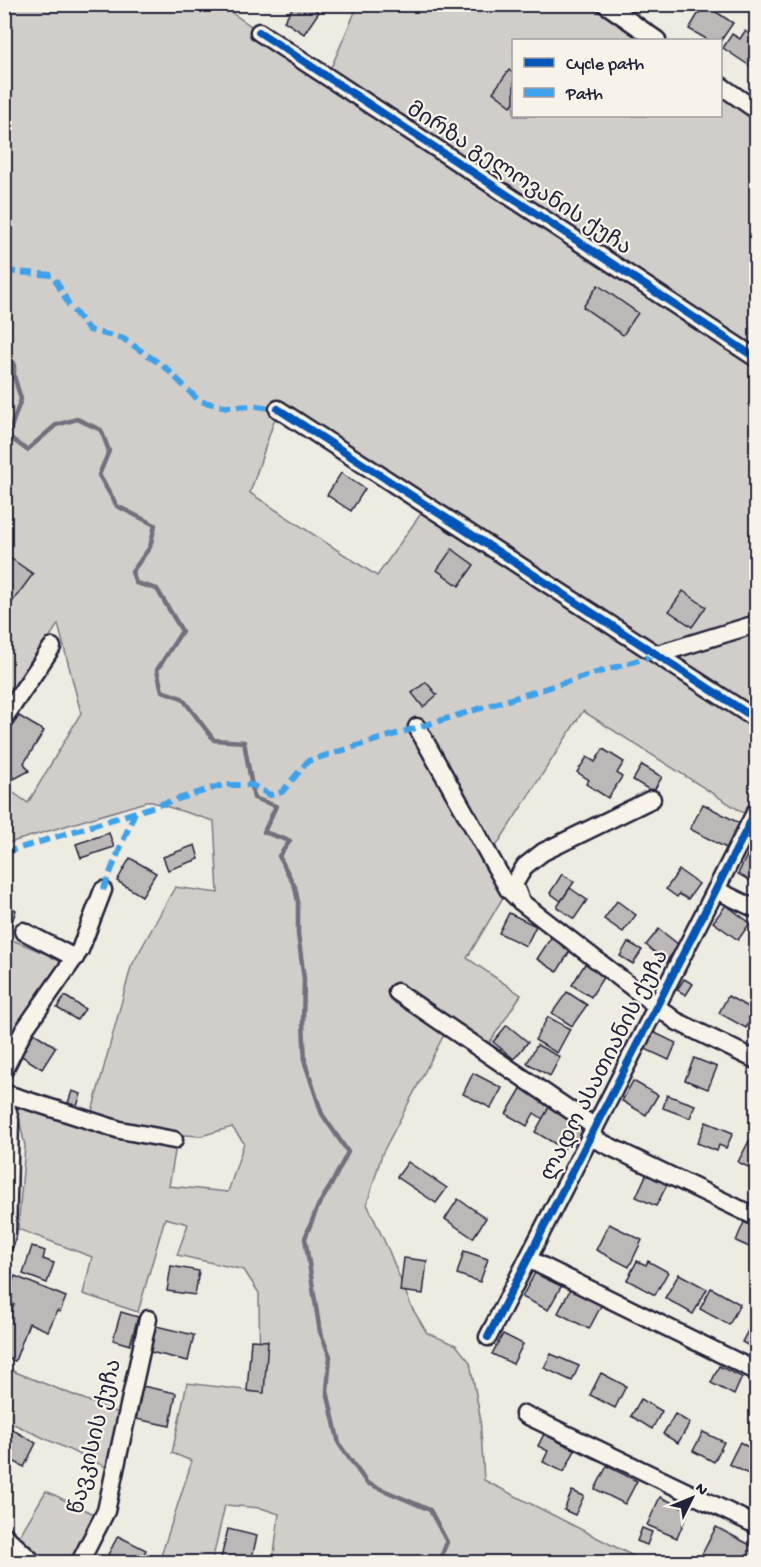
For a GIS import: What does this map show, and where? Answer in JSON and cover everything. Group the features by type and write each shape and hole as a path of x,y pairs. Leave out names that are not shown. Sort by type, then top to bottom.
{"street":[{"path":"605,4 656,39"},
{"name":"მირზა გელოვანის ქუჩა","path":"259,32 756,358"},
{"path":"722,86 756,110"},
{"path":"278,409 756,718"},
{"path":"658,654 756,624"},
{"path":"4,718 52,646"},
{"path":"417,728 508,890 676,1021 756,1060"},
{"path":"521,902 514,884 525,866 543,852 652,799"},
{"name":"ლადო ასათიანის ქუჩა","path":"488,1337 756,811"},
{"path":"4,1070 24,1030 80,950 103,890"},
{"path":"716,890 756,909"},
{"path":"23,931 75,958"},
{"path":"397,992 593,1132 756,1217"},
{"path":"4,1094 120,1130 174,1140"},
{"path":"4,1094 10,1120 7,1234 4,1245"},
{"path":"528,1259 756,1371"},
{"name":"წავკისის ქუჩა","path":"80,1563 106,1511 148,1319"},
{"path":"524,1414 756,1526"},
{"path":"4,1535 33,1563"}],"shaded area":[{"path":"4,5 220,5 327,77 358,5 605,5 656,39 512,39 512,117 722,117 722,86 756,110 756,821 583,711 489,857 508,889 467,958 521,995 484,1051 448,1027 382,1154 367,1204 412,1308 427,1333 456,1345 470,1362 480,1416 484,1480 645,1562 273,1562 279,1514 261,1508 225,1505 212,1562 159,1562 192,1461 172,1453 187,1383 260,1392 259,1293 244,1270 177,1255 188,1224 165,1218 138,1312 83,1294 92,1257 18,1229 25,1146 16,1105 176,1146 169,1186 228,1192 244,1143 232,1127 201,1136 132,1132 91,1115 131,967 175,887 218,893 214,821 149,801 5,844 5,787 28,803 81,713 58,624 5,707","holes":["278,409 427,505 377,576 250,493"]},
{"path":"5,937 66,962 24,1016 5,1051"},
{"path":"5,1368 119,1413 108,1468 5,1420"},
{"path":"46,1491 96,1515 72,1562 42,1562 17,1540"}],"building":[{"path":"295,4 306,4 319,12 304,34 284,21"},
{"path":"704,4 733,23 722,39 706,39 689,29"},
{"path":"745,31 756,39 756,56 750,66 723,48 732,34 740,39"},
{"path":"509,70 512,72 511,106 493,92"},
{"path":"598,285 638,313 623,335 583,307"},
{"path":"341,473 365,489 351,511 327,495"},
{"path":"452,549 474,565 459,586 437,570"},
{"path":"6,555 33,574 4,613 4,556"},
{"path":"683,591 706,607 692,627 669,611"},
{"path":"426,682 437,695 423,707 412,693"},
{"path":"19,716 44,731 24,763 29,771 14,779 4,762 4,738"},
{"path":"603,749 624,762 617,773 622,777 608,798 586,784 589,780 577,772 587,757 595,762"},
{"path":"642,765 662,777 653,792 633,780"},
{"path":"703,804 741,824 728,849 690,829"},
{"path":"109,833 114,847 81,858 76,844"},
{"path":"195,845 199,859 168,870 163,857"},
{"path":"749,851 756,855 756,884 738,874"},
{"path":"130,858 156,873 142,896 117,881"},
{"path":"679,870 699,884 688,899 679,894 677,897 666,889"},
{"path":"562,874 574,882 561,901 550,893"},
{"path":"570,888 587,900 574,919 557,907"},
{"path":"617,901 636,915 623,932 604,919"},
{"path":"4,905 16,910 8,934 4,933"},
{"path":"726,905 750,923 738,940 713,922"},
{"path":"509,913 536,926 526,946 499,933"},
{"path":"659,929 679,945 666,962 646,945"},
{"path":"554,933 573,946 557,972 537,959"},
{"path":"756,937 756,956 748,950"},
{"path":"628,942 642,950 633,964 620,956"},
{"path":"588,959 607,971 591,997 572,985"},
{"path":"684,979 693,984 686,995 677,990"},
{"path":"567,992 587,1005 572,1026 552,1013"},
{"path":"65,996 85,1009 77,1020 57,1008"},
{"path":"728,996 755,1011 746,1028 719,1013"},
{"path":"548,1017 570,1029 557,1053 535,1040"},
{"path":"507,1025 528,1042 514,1059 493,1042"},
{"path":"651,1031 676,1043 669,1060 643,1048"},
{"path":"34,1033 56,1047 42,1069 20,1055"},
{"path":"537,1045 560,1057 550,1076 527,1063"},
{"path":"694,1058 717,1067 708,1089 685,1080"},
{"path":"473,1073 502,1088 491,1108 463,1094"},
{"path":"633,1081 658,1095 646,1115 622,1101"},
{"path":"522,1087 551,1104 543,1119 534,1113 527,1126 506,1114"},
{"path":"72,1091 81,1094 77,1106 68,1103"},
{"path":"667,1095 695,1105 690,1118 663,1108"},
{"path":"551,1104 588,1126 580,1140 572,1136 564,1149 535,1132"},
{"path":"706,1122 733,1133 726,1148 719,1145 717,1151 697,1143"},
{"path":"749,1141 756,1145 756,1171 738,1162"},
{"path":"408,1162 447,1188 436,1203 397,1177"},
{"path":"647,1173 668,1183 656,1206 636,1197"},
{"path":"458,1199 486,1218 473,1238 445,1219"},
{"path":"744,1222 756,1228 756,1250 736,1241"},
{"path":"609,1224 642,1240 629,1267 596,1250"},
{"path":"32,1246 45,1251 43,1259 54,1263 47,1283 23,1274"},
{"path":"464,1251 488,1259 480,1282 457,1274"},
{"path":"404,1258 427,1261 423,1294 400,1291"},
{"path":"637,1261 646,1265 648,1261 668,1272 655,1295 627,1280"},
{"path":"171,1266 199,1271 195,1295 167,1291"},
{"path":"536,1271 562,1285 548,1310 522,1297"},
{"path":"679,1274 707,1289 693,1314 665,1298"},
{"path":"15,1276 66,1297 48,1331 29,1323 15,1361 4,1357 4,1329 14,1305 4,1301"},
{"path":"571,1288 602,1304 589,1329 558,1313"},
{"path":"711,1288 740,1304 729,1325 700,1309"},
{"path":"121,1312 138,1317 130,1345 113,1340"},
{"path":"754,1319 756,1320 756,1350 742,1342"},
{"path":"156,1326 194,1335 188,1361 150,1352"},
{"path":"503,1334 523,1344 513,1364 492,1354"},
{"path":"251,1340 268,1341 264,1393 247,1391"},
{"path":"551,1354 579,1366 572,1381 544,1368"},
{"path":"719,1366 742,1377 734,1395 711,1383"},
{"path":"601,1373 626,1386 615,1408 590,1395"},
{"path":"142,1386 176,1393 170,1426 136,1419"},
{"path":"641,1399 662,1411 652,1429 631,1416"},
{"path":"675,1414 690,1423 678,1443 663,1434"},
{"path":"6,1426 36,1443 24,1467 4,1456"},
{"path":"703,1432 724,1442 714,1462 693,1451"},
{"path":"544,1434 575,1450 564,1472 543,1462 548,1451 538,1446"},
{"path":"740,1442 756,1452 756,1478 729,1464"},
{"path":"607,1466 637,1481 625,1504 595,1489"},
{"path":"572,1491 584,1496 575,1515 564,1510"},
{"path":"660,1497 689,1510 677,1538 647,1525"},
{"path":"716,1527 756,1548 754,1562 698,1562"},
{"path":"642,1528 652,1532 647,1545 637,1541"},
{"path":"228,1529 257,1536 251,1562 220,1562"},
{"path":"118,1536 146,1550 140,1562 104,1562"}],"waterway":[{"path":"4,363 14,363 14,376 21,399 8,436 27,450 56,425 77,419 101,430 109,451 99,475 117,506 155,525 150,547 132,572 136,583 157,589 182,631 157,670 162,691 182,698 214,740 244,742 254,798 276,806 264,832 290,841 279,856 295,887 298,902 298,934 304,979 305,1063 322,1114 348,1152 318,1206 305,1238 320,1332 330,1356 327,1391 339,1444 367,1483 430,1510 447,1542 439,1562"}],"marked path":[{"path":"4,271 53,275 69,305 89,330 124,339 166,368 199,401 227,407 257,406 278,409"},
{"path":"4,853 223,785 252,785 270,795 282,792 308,761 658,654"},
{"path":"103,890 135,812"}],"cycle path":[{"path":"259,32 756,358"},
{"path":"278,409 756,719"},
{"path":"488,1337 756,811"}]}
